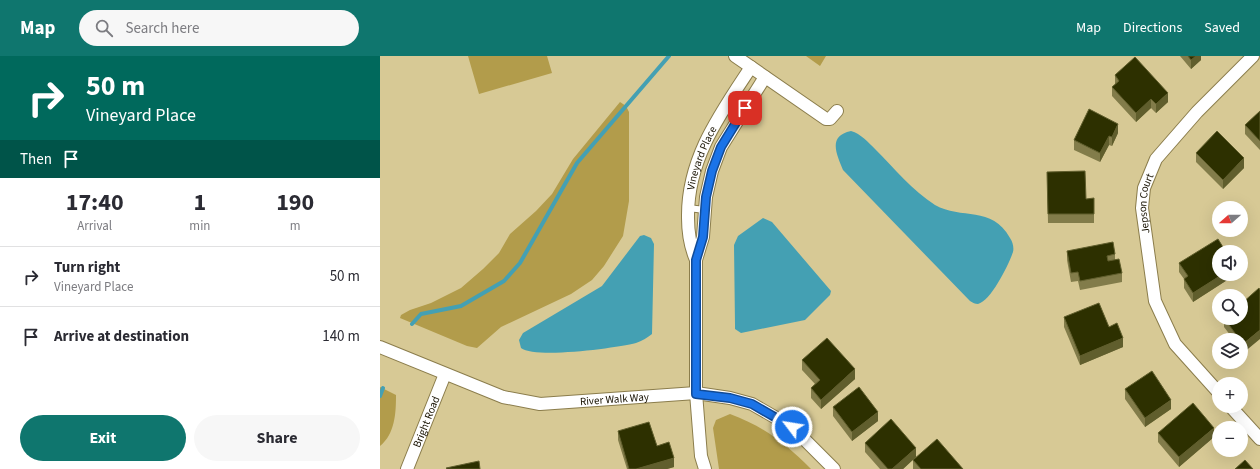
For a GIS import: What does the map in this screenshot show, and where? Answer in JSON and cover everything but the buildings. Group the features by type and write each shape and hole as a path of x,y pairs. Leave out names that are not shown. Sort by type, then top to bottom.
{"street":[{"path":"735,56 826,119 830,119 837,111"},
{"name":"Jepson Court","path":"1212,385 1175,344 1155,301 1142,208 1144,188 1156,159 1197,112 1253,56"},
{"name":"Vineyard Place","path":"696,260 691,246 688,208 692,175 702,148 715,122 751,67"},
{"name":"Vineyard Place","path":"705,469 701,456 696,394 696,260 703,237 705,210 712,171 721,147 765,77"},
{"name":"River Walk Way","path":"380,347 503,398 540,404 696,394 730,398 752,404 792,427 834,469"},
{"name":"Bright Road","path":"407,469 445,374"},
{"path":"1236,413 1260,439"}],"lane":[{"path":"688,208 705,210"}],"shaded area":[{"path":"468,56 547,56 552,73 479,94"},
{"path":"806,56 826,56 820,66"},
{"path":"620,102 626,106 629,112 629,201 623,236 604,266 592,280 571,294 501,327 477,348 467,346 400,318 401,315 410,310 431,303 461,288 483,269 499,253 510,234 536,211 552,194 573,159"},
{"path":"380,387 396,395 396,409 394,423 389,436 380,446"},
{"path":"730,414 764,430 792,451 811,469 719,469 713,428 716,420"}],"water":[{"path":"851,131 864,138 911,186 935,205 955,212 985,217 994,221 1003,228 1012,241 1013,252 999,281 983,301 978,304 970,301 843,170 838,158 836,142 844,133"},
{"path":"763,218 772,222 831,291 830,295 805,320 741,333 735,329 734,245 738,236"},
{"path":"644,235 651,238 654,244 652,334 636,343 577,352 542,353 521,348 519,340 523,333 602,286 640,236"}],"waterway":[{"path":"412,324 421,314 461,306 504,281 520,263 577,163 669,56"},
{"path":"380,396 383,388"}],"route":[{"path":"745,108 728,133 721,147 712,171 706,197 703,237 696,260 696,394 730,398 752,404 792,427"}]}
